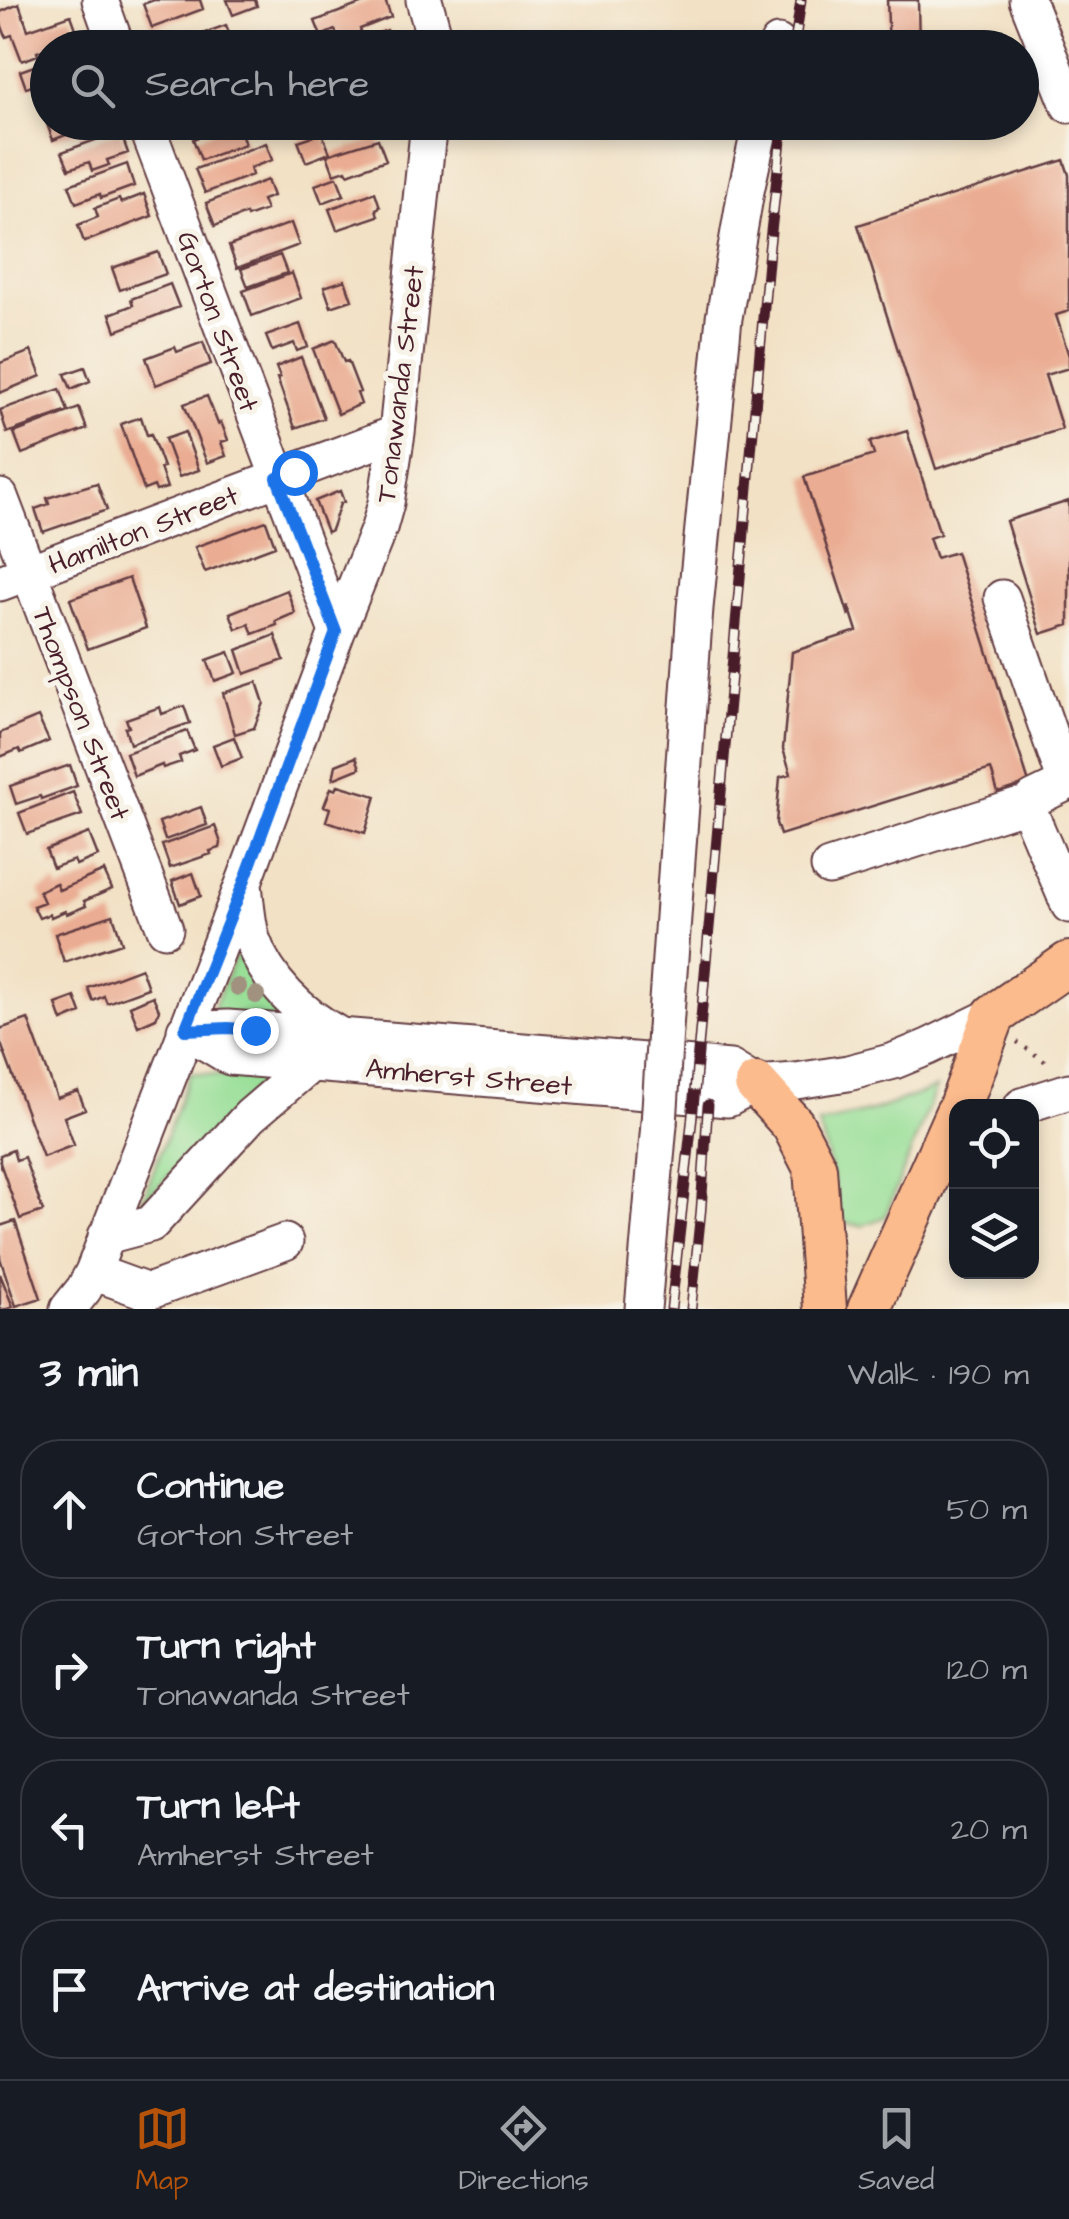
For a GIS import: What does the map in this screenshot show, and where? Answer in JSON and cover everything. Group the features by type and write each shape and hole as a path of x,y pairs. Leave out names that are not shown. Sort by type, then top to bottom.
{"main road":[{"path":"967,1099 1004,1028 1069,963"},
{"path":"756,1084 794,1125 814,1168 825,1309"},
{"path":"869,1309 949,1135"}],"street":[{"path":"100,0 111,30"},
{"path":"424,0 432,30"},
{"path":"1028,0 1069,106"},
{"name":"Gorton Street","path":"152,140 336,632"},
{"name":"Tonawanda Street","path":"185,1030 379,528 397,433 427,140"},
{"path":"643,1309 695,608 724,318 756,140"},
{"name":"Hamilton Street","path":"14,578 397,433"},
{"name":"Thompson Street","path":"0,497 14,578 164,930"},
{"path":"1002,598 1064,777 1062,784 1033,799 1030,813 1069,905"},
{"path":"829,867 1017,807 1030,813"},
{"path":"244,882 253,940 269,974 289,999 340,1036"},
{"name":"Amherst Street","path":"185,1030 228,1028 730,1068 756,1084"},
{"name":"Amherst Street","path":"185,1030 230,1056 728,1099 756,1084 848,1074 1004,1028"},
{"path":"68,1309 93,1272 185,1030"},
{"path":"106,1236 151,1224 250,1116 312,1063"},
{"path":"1033,1099 1062,1080"},
{"path":"93,1272 148,1292 285,1242"}],"path":[{"path":"1004,1028 1062,1080"}],"green space":[{"path":"241,944 259,988 289,1024 217,1014 214,1006"},
{"path":"190,1073 265,1079 141,1204"},
{"path":"936,1088 885,1217 861,1226 842,1222 818,1124 875,1110"}],"building":[{"path":"154,0 200,0 203,9 152,28 143,4"},
{"path":"227,0 255,0 257,6 233,15"},
{"path":"371,0 385,0 391,17 360,30 319,30 315,21"},
{"path":"887,0 918,0 919,30 888,30"},
{"path":"19,4 28,30 71,15 76,30 30,30 30,58 22,61 12,35 6,37 0,12"},
{"path":"30,67 30,87 26,88 20,71"},
{"path":"95,140 123,140 128,153 107,160 109,165 92,171 89,162 69,169 62,152"},
{"path":"193,140 244,140 245,144 201,160"},
{"path":"325,140 330,153 306,162 298,141"},
{"path":"378,140 386,160 348,174 346,170 334,174 327,155"},
{"path":"266,143 272,160 250,168 252,175 205,193 195,169"},
{"path":"1064,160 1069,175 1069,311 1056,315 1069,368 1045,375 1062,429 936,469 858,225"},
{"path":"127,164 134,186 76,203 69,185"},
{"path":"337,177 344,195 322,203 315,185"},
{"path":"267,180 273,196 262,200 266,210 215,226 206,203"},
{"path":"375,192 380,207 376,209 378,216 337,230 329,209"},
{"path":"144,194 152,216 84,242 78,225 98,217 95,208"},
{"path":"291,223 299,245 237,268 229,246"},
{"path":"158,252 166,274 120,290 112,268"},
{"path":"280,255 287,273 248,287 241,269"},
{"path":"292,273 301,298 252,316 243,291"},
{"path":"345,280 352,300 331,307 324,287"},
{"path":"170,284 179,307 116,331 110,314 133,305 131,299"},
{"path":"300,324 308,347 297,351 294,343 272,351 266,336"},
{"path":"335,340 344,362 348,361 361,404 338,414 313,349"},
{"path":"203,342 211,364 156,385 146,358"},
{"path":"31,351 41,376 0,393 0,363"},
{"path":"301,357 324,418 295,428 276,367"},
{"path":"85,367 90,381 71,389 65,374"},
{"path":"60,389 68,411 7,433 0,410"},
{"path":"207,396 228,440 221,442 226,456 207,463 184,404"},
{"path":"79,408 87,429 22,454 14,433"},
{"path":"141,417 147,435 151,434 167,488 156,491 154,486 144,490 121,424"},
{"path":"907,431 940,534 929,538 936,558 956,552 1029,783 998,793 991,769 780,835 776,823 780,777 791,774 783,749 792,652 857,631 804,477 874,455 870,442"},
{"path":"185,432 199,470 179,477 165,439"},
{"path":"97,483 107,510 43,532 35,509 49,504 47,498"},
{"path":"340,491 344,502 327,532 315,501"},
{"path":"1069,501 1069,625 1041,634 1006,521"},
{"path":"266,521 275,546 205,572 195,547"},
{"path":"129,578 146,628 88,649 70,599"},
{"path":"287,590 295,613 253,634 249,624 236,629 230,613"},
{"path":"275,635 284,660 245,674 237,650"},
{"path":"229,652 237,673 215,681 207,660"},
{"path":"257,682 264,703 254,728 235,734 223,693"},
{"path":"184,706 190,723 130,744 126,719 160,707 162,714"},
{"path":"38,717 49,741 0,757 0,733"},
{"path":"187,731 195,750 179,756 181,762 134,776 126,753"},
{"path":"234,737 242,758 221,766 213,745"},
{"path":"356,757 360,768 333,779 336,765"},
{"path":"70,765 77,786 16,804 10,786"},
{"path":"338,785 376,796 365,833 326,821 330,808 324,806 331,788 336,790"},
{"path":"73,792 82,815 27,834 19,813"},
{"path":"201,807 207,825 165,840 159,822"},
{"path":"215,826 220,848 170,868 162,845"},
{"path":"89,833 98,856 76,865 74,860 53,868 46,850"},
{"path":"104,871 112,889 84,901 86,906 67,914 65,911 39,918 33,906 44,902 39,891 56,883 59,890"},
{"path":"193,873 201,896 180,904 172,881"},
{"path":"113,915 122,943 64,962 55,934"},
{"path":"141,968 148,988 107,1003 104,996 93,1001 88,988"},
{"path":"153,996 159,1010 156,1018 138,1026 130,1006"},
{"path":"75,997 81,1013 62,1021 56,1004"},
{"path":"28,1019 57,1098 78,1091 85,1109 64,1117 74,1145 43,1157 0,1041 0,1029"},
{"path":"13,1150 16,1160 24,1157 43,1211 20,1219 0,1163 0,1155"},
{"path":"15,1221 41,1298 16,1306 0,1258 0,1226"},
{"path":"0,1274 13,1307 7,1309 0,1309"}],"railway":[{"path":"797,30 801,0"},
{"path":"671,1309 692,1120 781,140"},
{"path":"691,1309 708,1105"}],"route":[{"path":"255,1030 185,1030 336,632 277,478 294,472"}]}
